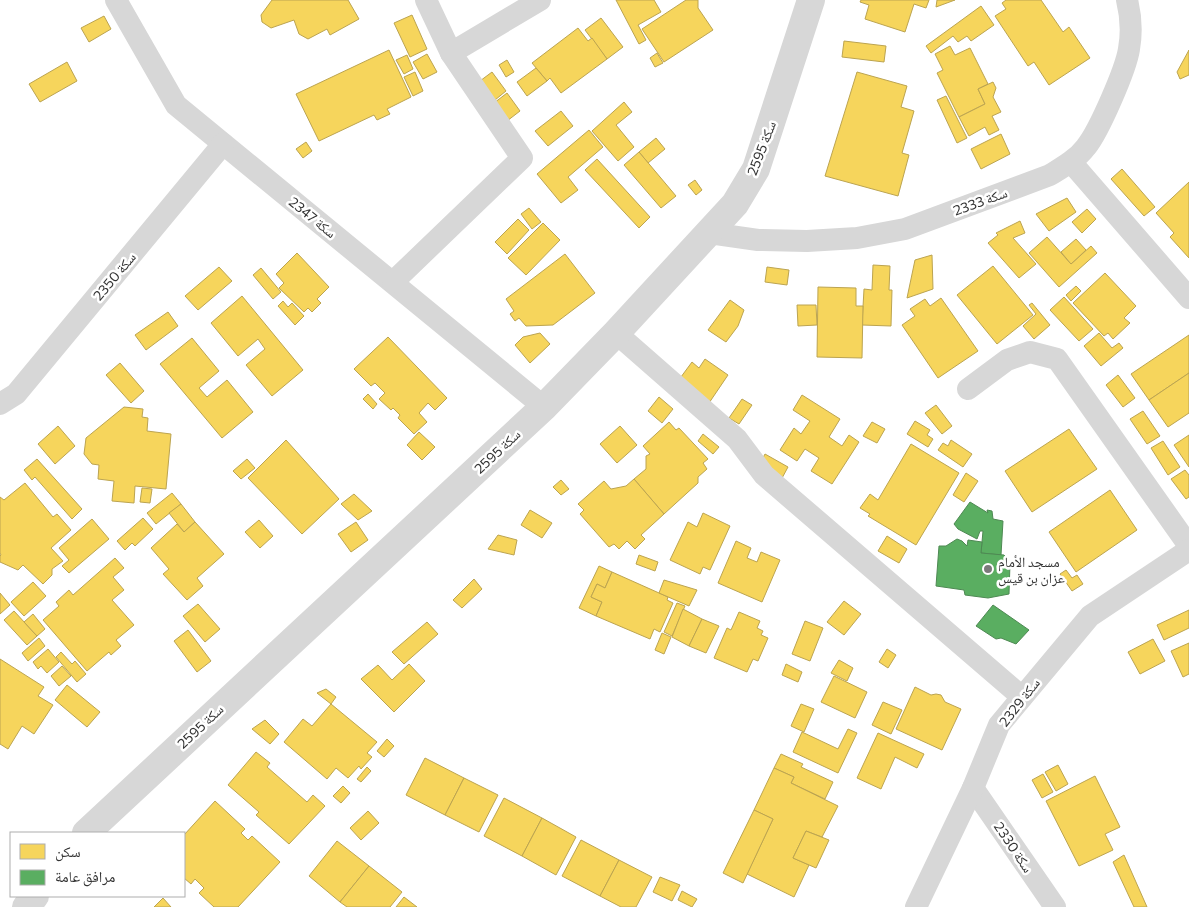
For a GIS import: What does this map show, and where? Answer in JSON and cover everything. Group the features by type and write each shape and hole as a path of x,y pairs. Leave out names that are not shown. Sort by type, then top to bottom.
{"street":[{"name":"سكة 2347","path":"116,0 176,105 544,407"},
{"path":"393,282 522,158 451,53 426,0"},
{"path":"451,53 540,0"},
{"name":"سكة 2595","path":"87,832 544,407 616,334 709,233 734,204 756,169 811,0"},
{"name":"سكة 2333","path":"709,233 758,240 807,241 857,238 906,229 1050,175 1071,162 1086,147 1097,129 1129,50 1131,19 1127,0"},
{"name":"سكة 2350","path":"0,404 16,394 224,144"},
{"path":"1071,162 1189,298"},
{"path":"616,334 737,438 764,475 1022,697"},
{"path":"968,389 1007,360 1014,357 1030,352 1057,359 1189,546"},
{"name":"سكة 2329","path":"916,907 973,788 1000,725 1090,616 1189,550"},
{"name":"سكة 2330","path":"973,788 1055,907"},
{"path":"26,907 34,897"}],"building: سكن":[{"path":"272,0 348,0 359,19 330,35 327,29 308,39 299,34 294,20 271,28 262,22 261,15"},
{"path":"616,0 654,0 661,12 638,25 646,40 639,44"},
{"path":"686,0 698,0 698,8 713,30 664,62 642,29"},
{"path":"861,0 929,0 926,8 914,4 905,32 865,19 869,5 860,2"},
{"path":"937,0 955,0 936,7"},
{"path":"1006,0 1041,0 1063,32 1069,27 1090,58 1049,85 1034,62 1028,66 995,16 1006,9 1002,3"},
{"path":"981,6 994,25 971,41 967,36 958,42 953,36 931,53 926,46"},
{"path":"412,15 427,49 410,57 394,23"},
{"path":"104,16 111,29 89,42 81,28"},
{"path":"601,18 623,47 607,59 585,30"},
{"path":"578,28 588,41 592,38 607,59 561,93 550,78 547,81 532,63"},
{"path":"844,41 886,46 884,62 842,57"},
{"path":"950,46 955,55 970,48 988,84 978,89 985,104 959,117 937,73 943,70 935,54"},
{"path":"389,50 411,97 387,109 390,114 377,120 374,115 319,141 296,94"},
{"path":"1189,50 1189,75 1180,79 1177,72"},
{"path":"657,53 663,63 655,67 650,58"},
{"path":"427,54 437,72 423,79 413,62"},
{"path":"407,55 413,69 404,74 396,60"},
{"path":"507,60 514,72 506,77 499,65"},
{"path":"67,62 77,81 40,102 29,84"},
{"path":"536,68 547,81 527,96 517,82"},
{"path":"415,72 423,91 413,96 404,77"},
{"path":"492,72 506,91 495,100 480,81"},
{"path":"857,72 907,86 901,107 914,111 902,153 909,155 898,196 825,176"},
{"path":"993,82 996,88 993,97 1001,112 992,116 999,130 989,135 985,127 969,136 959,117 985,104 978,89"},
{"path":"507,93 520,111 507,121 494,103"},
{"path":"946,96 967,138 957,143 937,100"},
{"path":"624,102 632,112 616,125 634,147 618,161 592,131"},
{"path":"561,111 573,126 548,146 535,131"},
{"path":"589,130 603,147 568,177 578,190 561,203 537,174"},
{"path":"1001,134 1010,154 981,169 971,149"},
{"path":"656,138 665,149 648,163 639,152"},
{"path":"306,142 312,151 303,158 296,149"},
{"path":"639,152 676,196 661,208 624,165"},
{"path":"597,159 650,217 639,228 585,170"},
{"path":"1122,169 1155,207 1144,216 1111,179"},
{"path":"695,180 702,190 696,195 688,185"},
{"path":"1189,182 1189,258 1170,237 1174,233 1156,213"},
{"path":"1067,198 1076,212 1049,231 1036,214"},
{"path":"529,208 541,222 532,229 521,214"},
{"path":"1087,209 1096,219 1082,233 1072,222"},
{"path":"518,219 529,230 507,254 495,242"},
{"path":"1020,221 1025,233 1013,238 1036,264 1019,278 988,243 998,235 996,233"},
{"path":"543,223 560,240 526,275 508,258"},
{"path":"1047,237 1071,264 1091,246 1097,253 1059,287 1029,253"},
{"path":"1076,239 1086,250 1071,264 1061,252"},
{"path":"297,253 329,287 317,299 321,303 312,312 308,308 304,312 279,288 284,283 276,274"},
{"path":"565,254 595,293 553,325 526,326 519,318 515,321 510,314 514,311 506,299"},
{"path":"932,255 933,289 907,298 915,260"},
{"path":"873,265 890,266 889,290 892,290 891,326 862,325 864,289 872,290"},
{"path":"993,266 1033,315 997,344 957,295"},
{"path":"219,267 232,281 198,310 185,296"},
{"path":"767,267 789,270 787,285 765,282"},
{"path":"261,268 281,292 273,299 253,275"},
{"path":"1105,273 1136,306 1124,318 1130,323 1113,339 1108,333 1104,336 1073,303"},
{"path":"1076,286 1081,291 1071,301 1066,295"},
{"path":"818,287 856,288 856,306 863,306 862,358 817,357"},
{"path":"242,296 303,370 272,396 246,365 265,349 258,339 238,356 211,323"},
{"path":"1064,297 1093,329 1079,341 1050,310"},
{"path":"941,298 978,351 938,378 902,325 915,316 910,309 925,299 930,306"},
{"path":"730,300 744,310 738,326 726,342 708,330"},
{"path":"283,301 288,307 292,303 304,316 295,325 278,306"},
{"path":"1032,303 1050,325 1034,339 1023,326 1036,314 1029,305"},
{"path":"797,305 816,305 817,325 798,326"},
{"path":"168,312 178,326 146,350 135,335"},
{"path":"540,333 550,344 530,363 515,345 523,337"},
{"path":"1099,333 1112,348 1119,343 1123,348 1101,366 1084,346"},
{"path":"1189,335 1189,373 1149,400 1131,374"},
{"path":"388,337 447,398 435,410 428,403 419,413 427,422 414,434 398,418 400,415 393,408 391,410 379,399 385,393 375,383 371,386 354,369"},
{"path":"192,338 219,371 199,388 207,397 227,380 253,412 222,438 160,364"},
{"path":"705,359 728,375 709,403 678,381 692,362 699,368"},
{"path":"120,363 144,391 131,403 106,375"},
{"path":"1189,373 1189,413 1168,427 1149,400"},
{"path":"1118,375 1135,398 1123,407 1106,385"},
{"path":"368,394 377,404 373,409 363,399"},
{"path":"802,395 840,419 829,437 842,446 849,435 859,442 832,484 811,471 819,458 805,449 797,461 780,450 794,428 801,434 810,421 793,410"},
{"path":"659,397 673,409 662,423 648,411"},
{"path":"742,399 752,405 739,424 729,418"},
{"path":"936,405 952,426 942,434 925,413"},
{"path":"124,407 143,409 142,417 148,418 147,431 171,434 166,489 135,486 134,503 112,501 114,481 98,479 99,465 92,464 84,454 86,438"},
{"path":"1143,411 1160,436 1147,444 1130,419"},
{"path":"915,421 930,430 927,435 933,439 928,447 907,434"},
{"path":"669,422 676,430 679,428 708,459 703,463 707,469 698,477 698,483 664,514 634,479 646,469 646,456 650,454 643,446"},
{"path":"872,422 885,429 877,443 863,436"},
{"path":"58,426 75,446 55,464 38,444"},
{"path":"620,426 637,445 617,463 600,444"},
{"path":"1069,429 1097,469 1032,512 1005,471"},
{"path":"419,432 435,447 422,460 407,445"},
{"path":"703,434 719,447 713,454 698,441"},
{"path":"1189,435 1189,467 1174,445"},
{"path":"286,440 339,499 302,534 248,478"},
{"path":"951,440 972,454 963,467 938,450 943,443 948,446"},
{"path":"1163,441 1180,467 1168,475 1151,448"},
{"path":"911,444 959,473 916,545 868,516 870,514 860,508 870,494 878,500"},
{"path":"765,454 788,467 781,480 758,467"},
{"path":"37,459 82,509 72,519 35,477 32,480 24,470"},
{"path":"247,459 255,468 241,479 233,471"},
{"path":"1185,470 1189,475 1189,497 1186,499 1171,479"},
{"path":"966,473 978,481 964,502 953,495"},
{"path":"634,479 664,514 641,535 645,539 635,549 627,541 619,549 614,544 609,547 580,514 584,510 578,504 604,481 611,489 626,486"},
{"path":"561,480 569,489 561,495 553,487"},
{"path":"25,483 53,517 57,514 71,530 51,548 63,561 52,569 52,575 43,584 23,565 18,570 0,562 0,497 4,500"},
{"path":"142,488 152,489 150,503 140,502"},
{"path":"1110,490 1137,530 1076,572 1049,532"},
{"path":"172,493 181,504 156,524 147,513"},
{"path":"354,494 372,511 358,520 341,504"},
{"path":"181,504 195,522 184,532 169,513"},
{"path":"530,510 552,523 542,538 521,525"},
{"path":"703,513 730,526 710,570 703,567 700,574 670,560 688,522 697,527"},
{"path":"143,518 153,529 135,546 132,543 125,550 117,541"},
{"path":"92,519 109,539 69,573 62,566 69,560 59,548"},
{"path":"259,520 273,536 260,548 245,532"},
{"path":"195,522 224,554 197,578 203,586 187,600 163,574 169,569 151,548 177,524 184,532"},
{"path":"356,522 368,540 351,552 338,534"},
{"path":"498,535 517,540 514,555 488,549"},
{"path":"887,536 907,549 899,563 878,551"},
{"path":"736,541 751,548 747,558 757,562 761,552 780,560 762,602 718,583"},
{"path":"639,555 658,562 655,571 636,564"},
{"path":"115,558 124,568 113,577 124,590 112,600 134,625 116,640 121,646 111,655 109,652 87,671 43,620 59,606 56,602 69,590 73,595"},
{"path":"599,566 612,572 605,588 597,584 591,597 602,602 596,616 579,608"},
{"path":"1066,570 1072,578 1077,575 1083,584 1072,591 1060,574"},
{"path":"612,572 668,597 667,600 673,603 660,632 654,629 650,639 596,616 602,602 591,597 597,584 605,588"},
{"path":"474,579 482,589 462,608 453,600"},
{"path":"664,580 697,590 689,606 659,593"},
{"path":"33,582 46,596 24,616 11,602"},
{"path":"0,593 10,605 0,614"},
{"path":"844,601 861,614 844,635 827,622"},
{"path":"677,603 685,606 672,636 664,632"},
{"path":"198,604 220,629 205,642 183,616"},
{"path":"683,609 702,619 689,646 672,637"},
{"path":"1189,610 1189,628 1164,640 1157,625"},
{"path":"14,611 37,636 27,645 4,620"},
{"path":"739,612 760,621 757,628 763,631 761,635 768,638 758,661 753,659 747,672 714,658 727,628 731,630"},
{"path":"33,614 45,629 37,636 24,622"},
{"path":"702,619 719,626 706,653 689,646"},
{"path":"805,621 823,628 810,661 792,654"},
{"path":"427,622 438,634 404,664 392,652"},
{"path":"188,630 211,661 197,672 174,641"},
{"path":"662,633 671,637 664,654 655,650"},
{"path":"39,638 45,646 28,661 22,653"},
{"path":"1153,639 1165,661 1140,674 1128,652"},
{"path":"1189,643 1189,674 1183,677 1171,651"},
{"path":"48,649 59,662 47,673 41,666 38,669 33,662"},
{"path":"887,649 896,655 888,668 879,662"},
{"path":"61,652 72,664 75,661 86,674 77,682 56,657"},
{"path":"0,659 44,687 38,696 53,705 34,734 22,726 8,749 0,744"},
{"path":"839,660 853,668 847,681 831,673"},
{"path":"409,664 425,681 394,712 361,679 378,665 392,680"},
{"path":"786,664 802,672 798,682 782,675"},
{"path":"62,666 71,676 59,686 51,676"},
{"path":"834,676 867,692 855,718 821,702"},
{"path":"67,685 100,712 87,727 55,700"},
{"path":"915,687 931,695 941,695 945,702 961,709 942,750 896,729"},
{"path":"326,689 336,697 331,704 317,693"},
{"path":"883,702 902,710 891,734 872,725"},
{"path":"331,704 377,742 367,753 372,757 361,769 359,766 348,778 336,768 327,779 284,742 303,719 312,726"},
{"path":"801,704 814,709 804,732 791,726"},
{"path":"265,720 279,734 270,744 252,729"},
{"path":"848,729 857,733 838,773 793,752 802,732 838,749"},
{"path":"878,733 924,754 917,768 895,757 881,789 857,778"},
{"path":"387,739 394,746 384,757 377,751"},
{"path":"256,752 270,763 267,767 307,802 313,795 325,806 289,844 256,815 259,812 228,785"},
{"path":"781,754 803,764 801,767 833,782 825,799 791,783 794,777 774,768"},
{"path":"425,758 464,778 445,815 406,795"},
{"path":"1058,765 1068,784 1056,791 1045,772"},
{"path":"367,767 371,771 361,782 357,779"},
{"path":"774,768 794,777 791,783 838,806 822,837 806,831 793,858 809,865 794,897 747,874 773,819 754,810"},
{"path":"1043,774 1053,792 1042,798 1032,780"},
{"path":"1095,776 1120,827 1105,834 1113,850 1079,866 1046,801"},
{"path":"464,778 498,795 479,832 445,815"},
{"path":"343,786 350,793 341,803 333,796"},
{"path":"504,798 542,818 522,856 484,836"},
{"path":"215,801 245,829 241,833 248,840 252,836 280,862 238,907 214,907 199,893 204,888 195,879 191,884 185,879 185,834"},
{"path":"754,810 773,819 743,883 723,873"},
{"path":"368,811 379,823 361,840 350,828"},
{"path":"542,818 576,837 556,875 522,856"},
{"path":"806,831 829,840 816,868 793,858"},
{"path":"581,840 619,860 600,896 562,876"},
{"path":"337,841 369,866 340,902 309,876"},
{"path":"1124,855 1147,907 1134,907 1113,862"},
{"path":"619,860 652,877 636,907 621,907 600,896"},
{"path":"369,866 402,892 390,907 347,907 340,902"},
{"path":"660,877 680,885 672,901 653,892"},
{"path":"682,891 697,899 692,907 678,900"},
{"path":"404,897 417,907 396,907"},
{"path":"163,898 171,907 154,907"}],"building: مرافق عامة":[{"path":"970,502 988,513 987,510 992,511 993,519 1003,521 1001,555 981,553 983,531 980,531 977,539 958,529 954,524"},
{"path":"957,539 967,546 968,540 982,542 981,553 1004,555 1007,558 1006,562 1010,563 1009,594 988,598 965,595 964,590 936,586 939,546 946,546"},
{"path":"993,605 1029,630 1016,644 1001,638 996,639 976,626"}],"place":[{"name":"مسجد الأمام عزان بن قيس","path":"988,569"}]}
